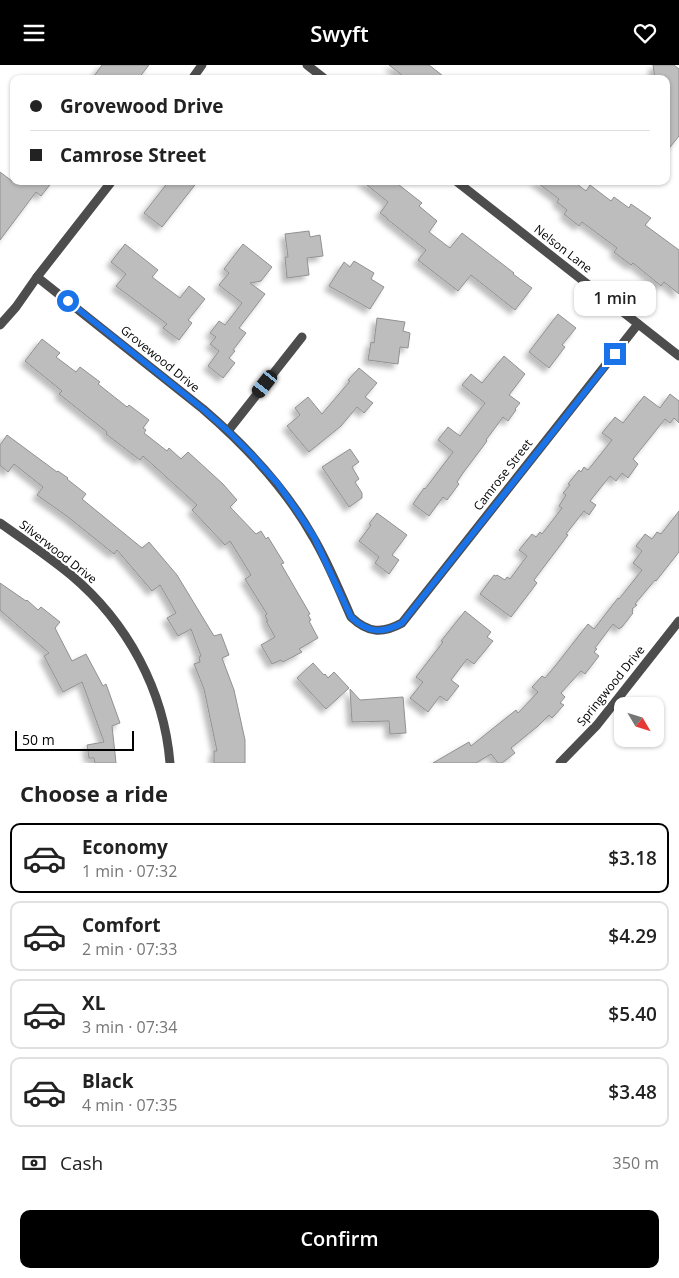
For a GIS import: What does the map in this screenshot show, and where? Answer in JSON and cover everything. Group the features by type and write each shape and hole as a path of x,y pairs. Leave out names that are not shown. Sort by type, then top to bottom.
{"street":[{"path":"307,65 320,75"},
{"path":"0,325 16,307 109,185"},
{"name":"Nelson Lane","path":"461,185 679,356"},
{"name":"Grovewood Drive","path":"37,277 196,403 251,454 272,478 314,537 351,617 370,629 381,631"},
{"name":"Camrose Street","path":"381,631 392,629 402,623 638,324"},
{"path":"228,431 302,337"},
{"name":"Silverwood Drive","path":"0,523 71,575 98,600 119,625 134,648 151,682 163,718 170,763"},
{"name":"Springwood Drive","path":"560,763 598,725 679,621"}],"building":[{"path":"102,65 149,65 141,75 95,75"},
{"path":"389,65 429,65 442,75 402,75"},
{"path":"653,65 674,65 679,69 679,136 670,147 670,75 654,75"},
{"path":"0,172 10,180 10,185 50,185 41,196 36,192 0,240"},
{"path":"166,185 195,185 162,227 144,213"},
{"path":"367,185 399,185 422,203 419,206 437,221 429,232 450,248 462,233 532,288 515,310 471,275 458,291 418,260 426,250 380,213 388,202"},
{"path":"540,185 578,185 586,191 590,185 611,201 614,197 629,208 631,204 651,218 645,225 679,250 679,294 664,282 661,286 633,263 631,265 614,252 617,248 582,222 579,226 564,214 567,210 557,202 559,199"},
{"path":"309,231 310,237 320,235 323,256 307,258 309,275 287,278 285,257 288,257 285,234"},
{"path":"125,244 158,270 152,277 180,298 189,286 205,299 188,320 192,323 179,340 163,328 167,324 116,286 126,274 111,262"},
{"path":"243,244 272,267 261,281 250,283 265,294 239,328 246,333 229,358 235,363 223,378 208,366 219,351 210,344 216,337 210,333 219,321 225,325 242,303 219,285 229,273 224,269"},
{"path":"354,261 374,273 371,279 384,287 370,309 329,286 344,262 350,267"},
{"path":"558,314 576,328 562,345 565,347 549,368 529,352"},
{"path":"377,318 405,322 403,331 410,333 408,348 400,347 398,364 368,360 371,342 374,343"},
{"path":"42,339 60,353 56,357 76,372 80,367 100,382 98,384 127,407 129,405 149,420 143,428 146,430 144,433 167,451 169,448 181,459 188,452 223,484 237,500 230,507 256,534 261,531 266,539 268,537 284,563 281,564 310,614 308,615 311,620 309,621 318,638 299,649 302,652 283,662 281,660 272,664 261,645 275,637 266,621 268,621 265,616 267,614 245,579 251,575 230,541 225,545 192,510 197,505 143,456 140,460 106,434 107,432 59,394 62,391 25,361"},
{"path":"504,356 525,374 509,395 520,403 508,421 503,417 457,482 459,484 447,500 443,497 429,516 413,504 453,452 438,440 448,427 460,436 485,403 462,385 471,374 482,383"},
{"path":"359,368 377,383 365,397 373,403 364,413 357,407 341,426 309,452 287,426 300,415 295,408 308,397 322,414"},
{"path":"670,394 679,401 679,423 674,418 670,423 665,419 633,459 638,464 628,478 622,473 616,481 610,476 590,501 596,505 589,515 584,511 566,534 568,535 534,580 537,583 511,617 480,594 494,575 505,580 507,577 510,579 527,556 519,550 532,534 536,537 540,532 542,534 562,508 559,506 566,495 563,493 570,485 568,484 579,470 581,472 584,467 588,470 612,440 602,433 615,417 623,423 644,396 660,408"},
{"path":"7,435 68,478 86,494 82,499 142,548 149,542 177,575 214,636 221,634 229,655 222,658 234,690 245,740 245,763 214,763 214,751 217,751 204,689 194,664 200,662 199,657 201,656 191,629 178,636 167,618 176,613 160,585 152,591 117,550 114,554 37,495 43,487 14,464 8,472 0,465 0,445"},
{"path":"350,449 359,462 352,467 359,479 355,482 362,493 362,498 349,507 322,467"},
{"path":"679,511 679,552 635,604 637,605 632,609 633,613 622,627 619,629 613,624 595,648 597,649 594,652 599,656 585,674 581,671 561,693 565,697 560,703 564,705 552,718 549,715 511,748 515,753 502,763 498,763 491,754 476,763 433,763 469,742 471,746 516,710 518,713 538,692 532,687 542,676 545,678 588,624 594,629 642,570 633,563 642,551 636,546 645,534 652,539 657,532 661,534"},
{"path":"377,513 407,535 392,555 399,560 389,574 375,563 379,557 359,541"},
{"path":"0,583 27,600 38,610 41,607 60,622 55,628 72,661 86,654 103,686 106,684 120,723 112,726 116,763 95,763 94,758 89,758 87,745 104,742 82,682 63,692 44,656 49,653 0,610"},
{"path":"465,611 491,632 487,637 493,641 474,664 467,659 451,680 459,686 447,701 440,696 428,712 410,698 423,682 416,677"},
{"path":"313,663 328,678 334,672 349,688 326,709 297,678"},
{"path":"350,689 360,700 403,697 406,733 390,734 389,721 352,722"}],"route":[{"path":"68,301 203,409 251,454 278,484 314,537 351,617 370,629 381,631 392,629 402,623 615,354"}]}
